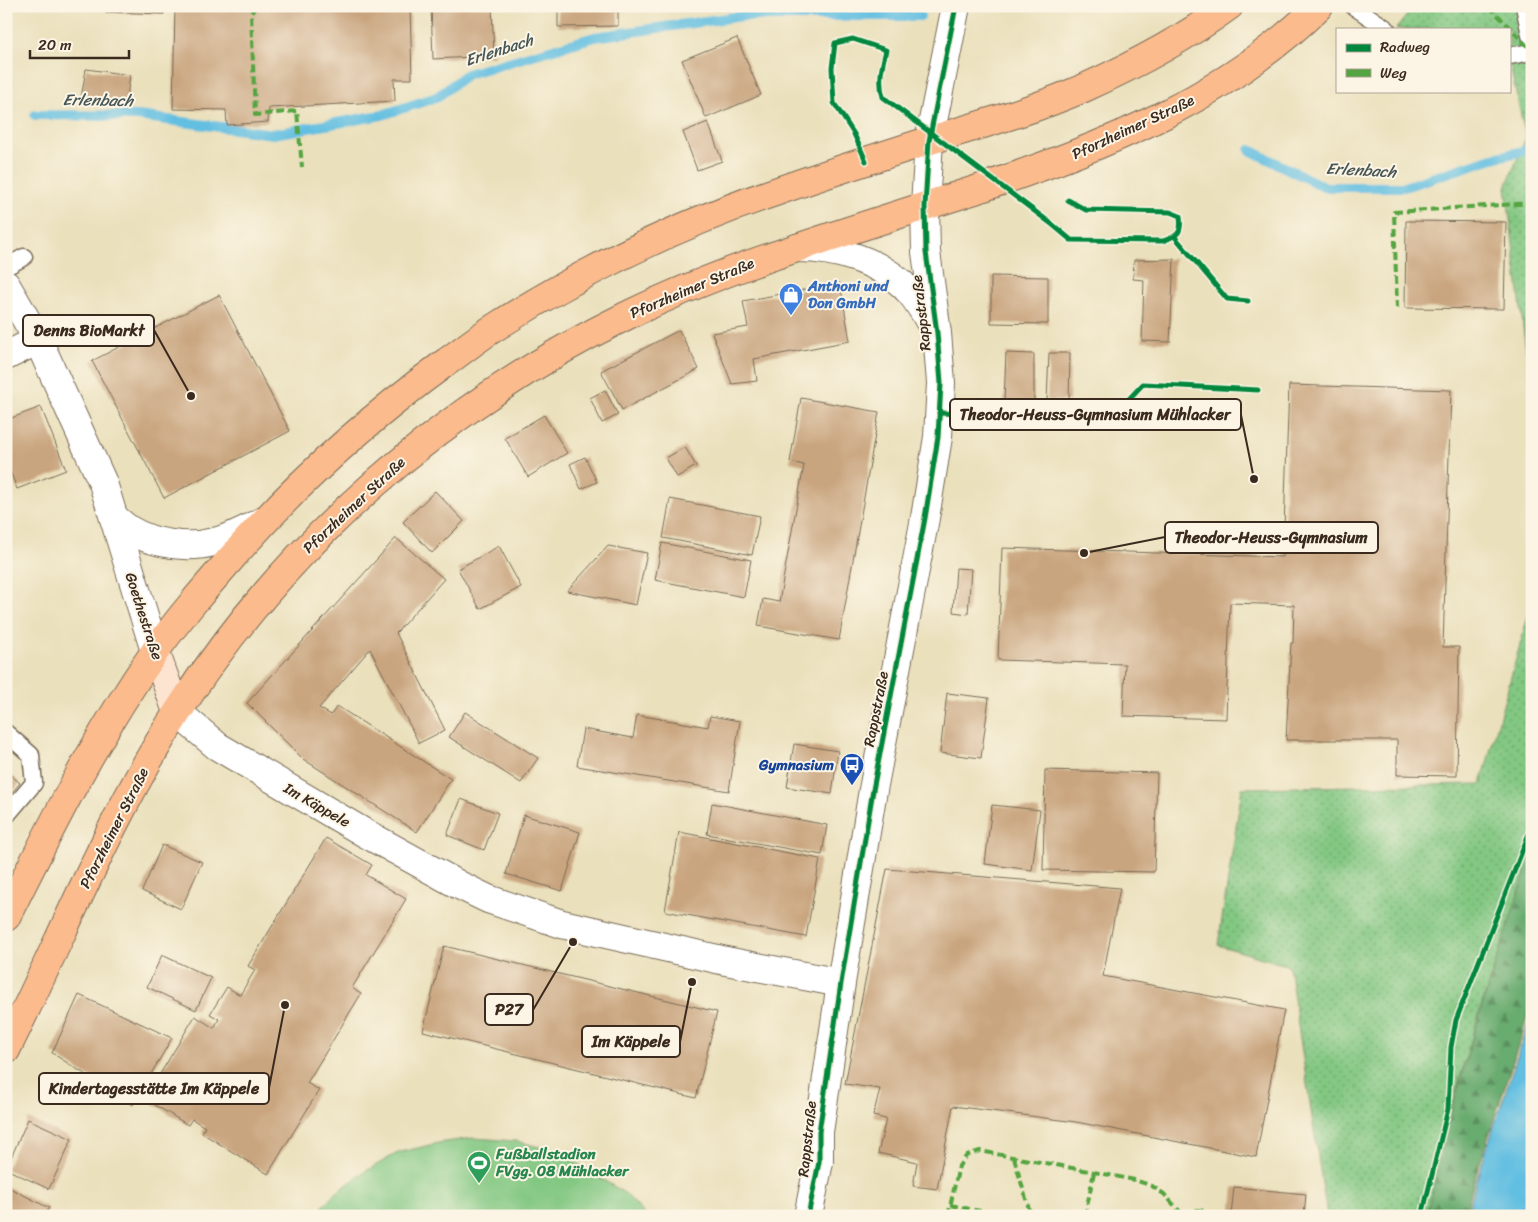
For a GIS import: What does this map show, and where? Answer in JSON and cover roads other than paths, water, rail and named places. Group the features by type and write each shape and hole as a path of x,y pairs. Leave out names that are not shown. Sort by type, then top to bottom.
{"main road":[{"path":"6,917 78,775 113,715 155,651 203,590 265,520 335,452 381,412 495,327 628,252 695,223 773,192 998,120 1081,89 1152,55 1229,6"},
{"name":"Pforzheimer Straße","path":"6,1050 120,811 177,712 224,644 292,562 350,506 414,449 477,404 560,351 628,315 738,268 1060,161 1139,127 1181,106 1242,70 1270,51 1318,6"}],"street":[{"path":"926,206 929,141 956,6"},
{"name":"Rappstraße","path":"808,1216 819,1162 819,1132 841,982 873,790 925,518 938,437 941,383 937,333 926,252 926,206"},
{"path":"796,248 817,248 835,251 870,264 892,276 909,291 937,333"},
{"name":"Goethestraße","path":"6,285 38,340 103,483 155,651 177,712"},
{"path":"6,356 38,340"},
{"path":"114,518 130,530 149,538 167,543 184,544 214,542 240,533 265,520"},
{"name":"Im Käppele","path":"177,712 217,746 363,832 488,899 570,926 726,961 841,982"}],"lane":[{"path":"1353,6 1385,28"},
{"path":"1524,6 1532,44"},
{"path":"1510,56 1532,52"},
{"path":"6,267 24,256"},
{"path":"6,733 31,755 34,783 6,816"}],"water":[{"path":"1532,1012 1532,1216 1467,1216 1476,1181"}],"waterway":[{"name":"Erlenbach","path":"35,115 138,116 273,134 382,115 437,97 467,74 595,37 742,16 920,16"},
{"name":"Erlenbach","path":"1250,150 1324,187 1404,187 1493,158 1532,149"}],"place":[{"name":"Anthoni und Don GmbH","path":"791,316"},
{"name":"Denns BioMarkt","path":"191,396"},
{"name":"Theodor-Heuss-Gymnasium Mühlacker","path":"1254,479"},
{"name":"Theodor-Heuss-Gymnasium","path":"1084,553"},
{"name":"Gymnasium","path":"852,786"},
{"name":"P27","path":"573,942"},
{"name":"Im Käppele","path":"692,982"},
{"name":"Kindertagesstätte Im Käppele","path":"285,1005"},
{"name":"Fußballstadion FVgg. 08 Mühlacker","path":"479,1184"}]}
